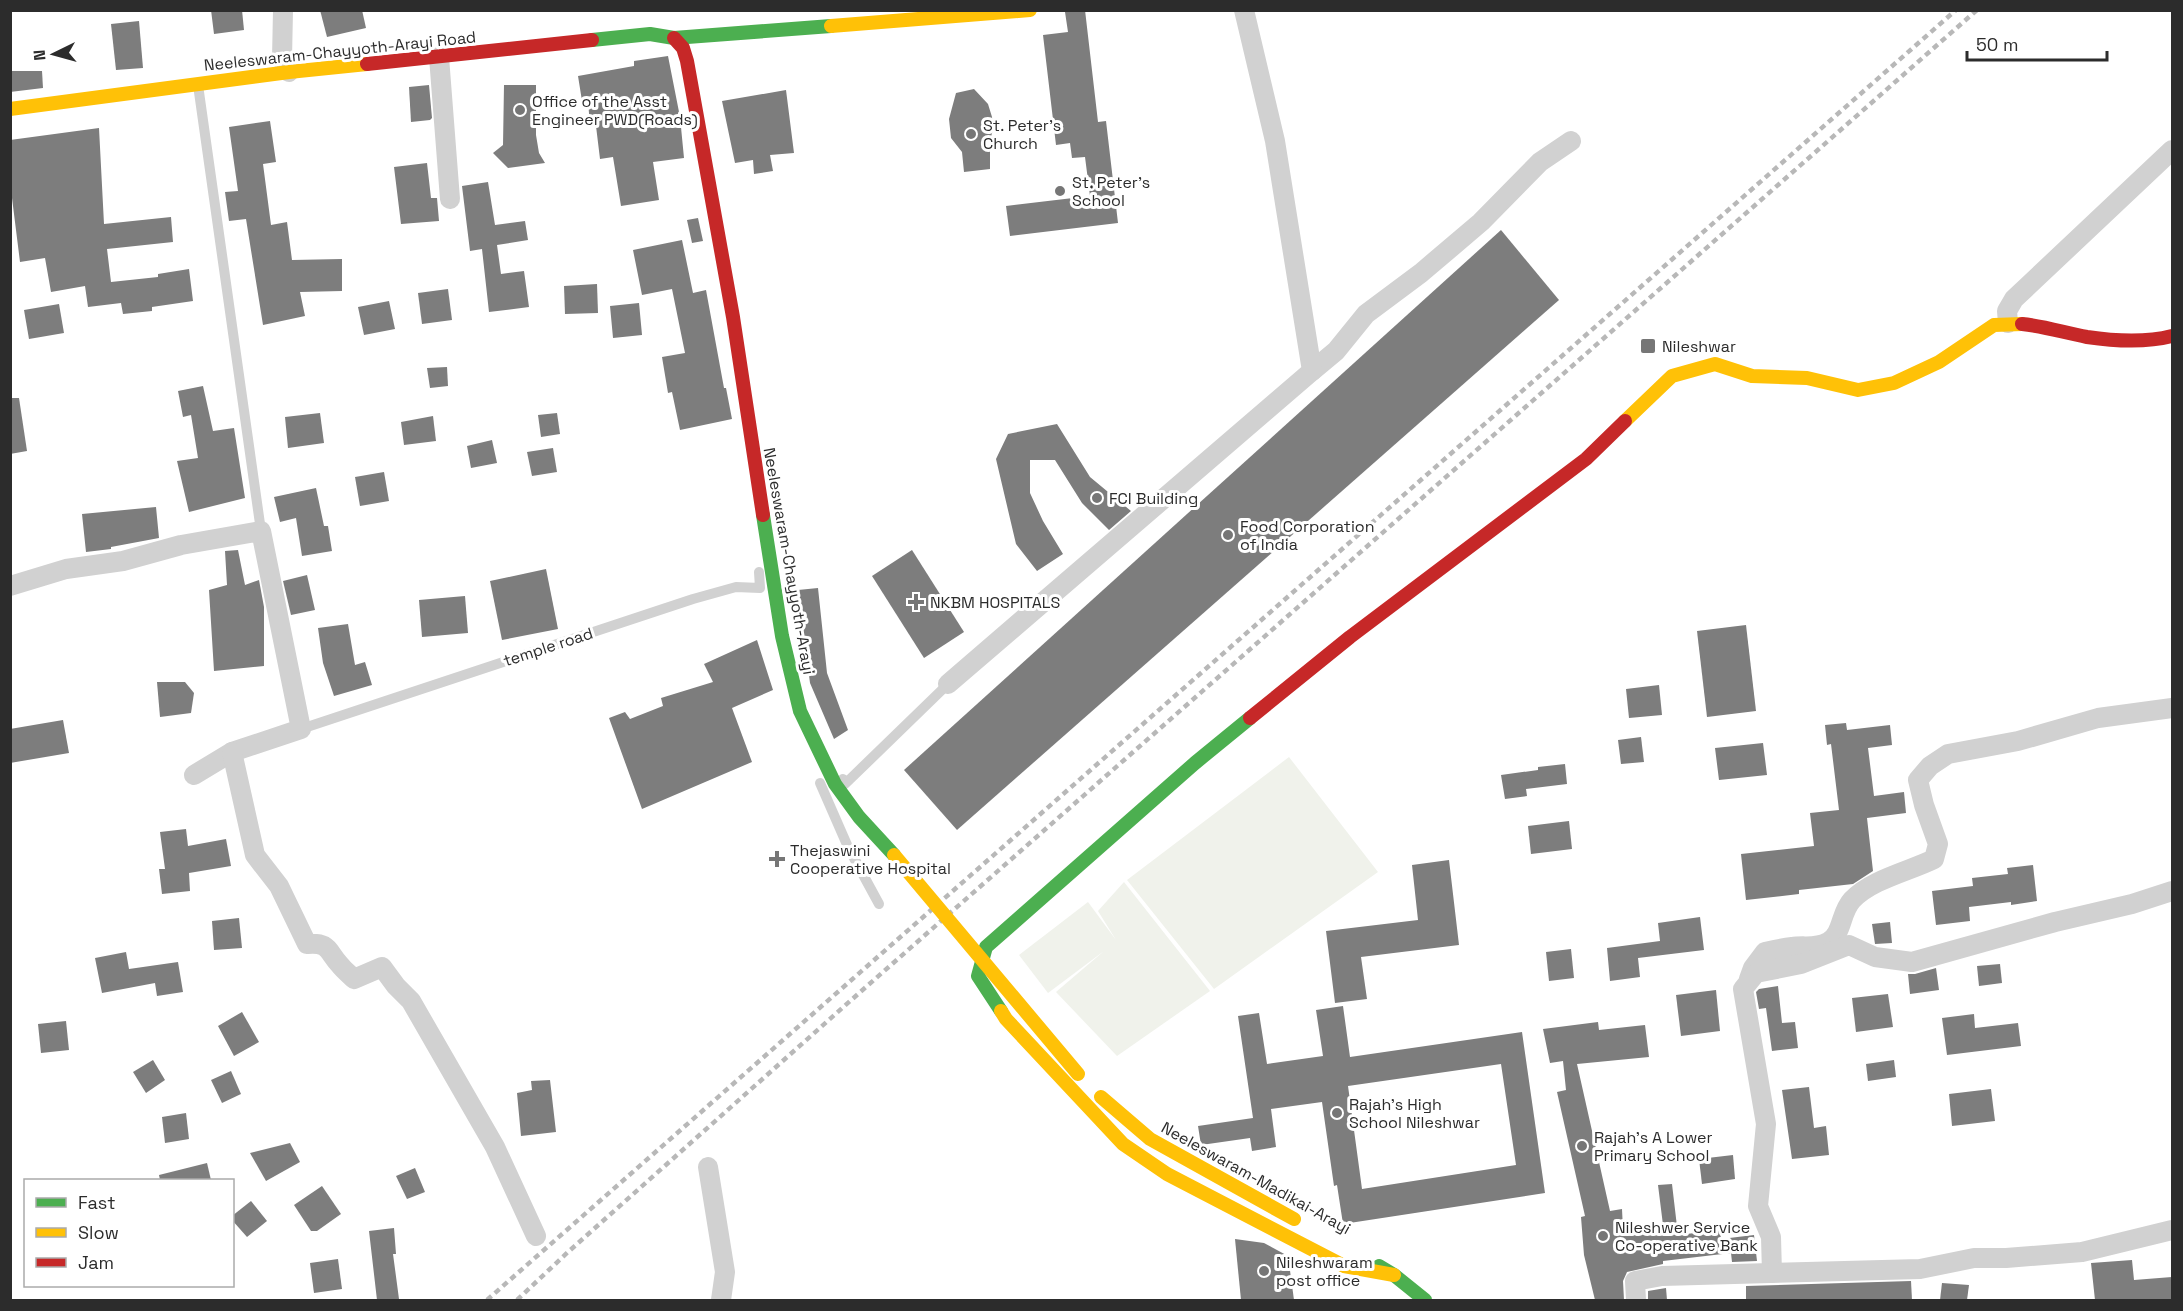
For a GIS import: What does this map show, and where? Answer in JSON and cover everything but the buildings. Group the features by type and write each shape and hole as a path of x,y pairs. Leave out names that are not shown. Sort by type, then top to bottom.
{"main road":[{"name":"Neeleswaram-Chayyoth-Arayi Road","path":"10,109 289,72 650,34 674,38 1030,10"},
{"name":"Neeleswaram-Chayyoth-Arayi","path":"674,38 682,48 687,61 777,558 782,636 800,711 835,784 859,816 1085,1080"},
{"path":"1394,1275 1344,1266 1167,1174 1123,1144 1006,1019 978,976 986,947 1195,763 1350,637 1586,459 1672,376 1715,364 1752,376 1807,378 1858,390 1894,383 1939,362 1994,325 2008,323 2036,325 2088,337 2152,341 2172,336"},
{"name":"Neeleswaram-Madikai-Arayi","path":"1085,1080 1150,1139 1303,1224"},
{"name":"Neeleswaram-Madikai-Arayi","path":"1354,1252 1394,1275 1425,1300"}],"street":[{"path":"283,10 282,59 289,72"},
{"path":"1244,10 1275,141 1312,370"},
{"path":"439,57 450,199"},
{"path":"948,684 1336,351 1366,314 1421,273 1481,222 1540,162 1571,141"},
{"path":"2008,323 2007,311 2014,299 2172,150"},
{"path":"10,586 66,569 123,561 181,545 261,531 301,729 232,752 194,775"},
{"path":"1747,984 1753,968 1765,952 1793,946 1810,947 1829,942 1840,930 1843,914 1853,899 1881,881 1934,859 1938,844 1924,806 1918,780 1930,766 1948,754 2018,741 2098,718 2172,708"},
{"path":"232,752 255,855 279,886 307,944 319,942 331,951 338,964 354,979 381,967 411,1001 495,1147 536,1236"},
{"path":"1772,1274 1771,1237 1758,1206 1766,1124 1743,989 1756,973 1801,964 1849,945 1875,957 1912,962 2045,925 2132,904 2172,891"},
{"path":"708,1167 725,1272 721,1300"},
{"path":"1636,1300 1635,1281 1662,1276 1920,1269 1974,1258 2082,1252 2172,1230"}],"lane":[{"path":"198,84 261,531"},
{"name":"temple road","path":"301,729 693,599 736,587 761,594 758,562 777,558"},
{"path":"770,633 779,673 812,763 849,847 879,904"},
{"path":"794,636 806,705 845,784 948,684"}],"shaded area":[{"path":"1289,757 1378,872 1214,989 1127,880"},
{"path":"1124,882 1210,991 1117,1056 1056,992 1104,951 1048,993 1019,955 1088,902 1116,940 1098,911"}],"railway":[{"path":"487,1300 1956,10"},
{"path":"517,1300 858,994 1977,10"}],"traffic: fast":[{"path":"592,40 650,34 674,38 831,26"},
{"path":"763,515 782,636 800,711 835,784 859,817 894,855"},
{"path":"1001,1011 978,976 986,947 1195,763 1250,718"},
{"path":"1379,1266 1425,1300"}],"traffic: slow":[{"path":"831,26 1030,10"},
{"path":"10,109 289,72 367,64"},
{"path":"1625,421 1672,376 1715,364 1752,376 1807,378 1858,390 1894,383 1939,362 1994,325 2022,324"},
{"path":"894,855 1078,1074"},
{"path":"1001,1011 1123,1144 1167,1174 1344,1266 1394,1275"},
{"path":"1101,1097 1150,1139 1294,1219"}],"traffic: jam":[{"path":"674,38 683,48 687,61 733,317 763,515"},
{"path":"367,64 592,40"},
{"path":"2022,324 2108,340 2130,341 2172,336"},
{"path":"1250,718 1350,637 1586,459 1625,421"}],"place":[{"name":"Office of the Asst Engineer PWD(Roads)","path":"520,110"},
{"name":"St. Peter's Church","path":"971,134"},
{"name":"St. Peter's School","path":"1060,191"},
{"name":"Nileshwar","path":"1648,346"},
{"name":"FCI Building","path":"1097,498"},
{"name":"Food Corporation of India","path":"1228,535"},
{"name":"NKBM HOSPITALS","path":"916,602"},
{"name":"Thejaswini Cooperative Hospital","path":"777,859"},
{"name":"Rajah's High School Nileshwar","path":"1337,1113"},
{"name":"Rajah's A Lower Primary School","path":"1582,1146"},
{"name":"Nileshwer Service Co-operative Bank","path":"1603,1236"},
{"name":"Nileshwaram post office","path":"1264,1271"}]}
